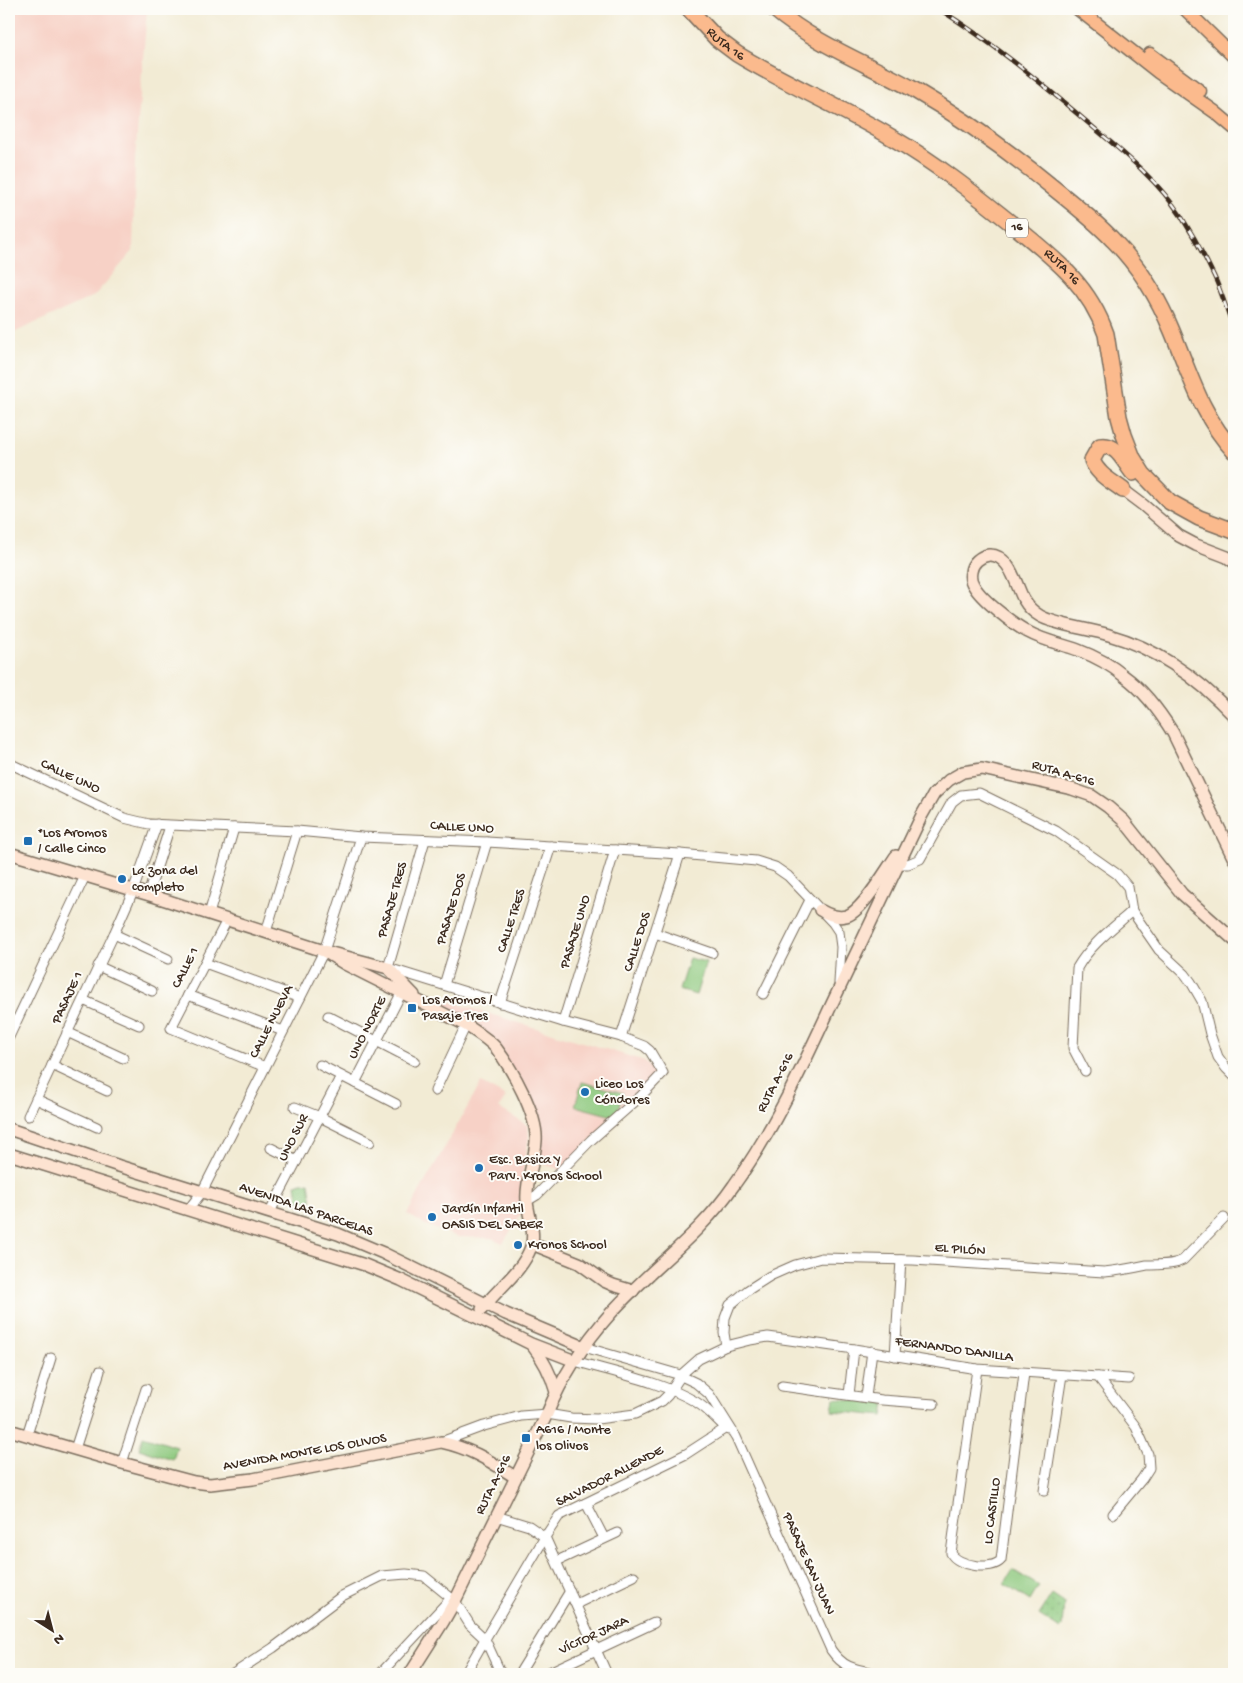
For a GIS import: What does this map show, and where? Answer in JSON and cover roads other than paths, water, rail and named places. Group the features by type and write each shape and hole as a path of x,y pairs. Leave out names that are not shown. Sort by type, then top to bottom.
{"highway":[{"name":"RUTA 16","path":"689,9 717,39 737,54 889,136 938,166 960,182 1068,272 1094,305 1104,329 1119,417 1133,458 1143,474 1170,502 1199,518 1234,531"},
{"path":"774,9 824,44 897,81 964,121 1014,156 1105,231 1138,268 1152,290 1172,331 1204,409 1234,451"},
{"path":"1123,490 1094,466 1092,460 1100,446 1106,446 1118,452 1147,487 1170,502"}],"main road":[{"path":"1078,9 1158,72 1203,103 1234,128"},
{"path":"1092,9 1234,116"},
{"path":"1185,9 1234,57"},
{"path":"1123,490 1143,504 1179,536 1227,557 1234,562"},
{"path":"1234,716 1195,679 1176,665 1153,652 1111,635 1048,620 1038,615 1027,604 1008,565 998,557 984,556 974,564 970,575 974,587 982,596 1020,627 1035,636 1085,653 1103,662 1124,675 1146,695 1173,733 1234,859"},
{"name":"RUTA A-616","path":"410,1674 443,1622 547,1414 556,1392 584,1347 612,1312 706,1222 734,1186 756,1153 788,1096 838,991 894,864 934,794 949,780 963,772 982,769 1072,789 1092,796 1124,820 1182,894 1234,940"},
{"path":"9,853 324,951 388,968 403,989"},
{"path":"820,910 837,916 846,916 852,913 859,908 894,864"},
{"path":"324,951 345,964 403,989 420,1002 466,1025 483,1036 495,1048 528,1102 533,1117 536,1142 528,1176 527,1201 532,1244 522,1265 476,1317"},
{"name":"AVENIDA LAS PARCELAS","path":"9,1129 359,1242 528,1324 584,1347"},
{"path":"9,1154 364,1265 401,1280 531,1344 575,1361"},
{"path":"532,1244 579,1263 613,1285 633,1291"},
{"path":"531,1344 543,1358 551,1374 556,1392"},
{"name":"AVENIDA MONTE LOS OLIVOS","path":"9,1430 122,1463 194,1482 210,1484 253,1479 441,1442 461,1446 484,1457 515,1476"}],"street":[{"name":"CALLE UNO","path":"10,767 136,822 170,826 297,831 361,837 487,842 680,854 756,861 775,867 788,876 833,923 839,932 842,947 838,991"},
{"path":"894,864 908,864 920,859 952,802 961,795 980,793 1056,831 1117,874 1128,886 1132,911 1159,950 1191,982 1202,1001 1218,1057 1234,1076"},
{"name":"PASAJE 1","path":"28,1116 133,891 157,824"},
{"path":"148,895 170,826"},
{"path":"209,914 234,828"},
{"path":"266,932 297,831"},
{"name":"CALLE NUEVA","path":"188,1210 202,1192 324,951 361,837"},
{"name":"PASAJE TRES","path":"388,968 425,840"},
{"name":"PASAJE DOS","path":"444,985 487,842"},
{"name":"CALLE TRES","path":"500,1003 551,846"},
{"name":"PASAJE UNO","path":"563,1022 616,850"},
{"name":"CALLE DOS","path":"621,1037 680,854"},
{"path":"9,1037 85,876"},
{"path":"763,994 810,900"},
{"path":"1085,1071 1073,1048 1077,968 1093,946 1132,911"},
{"name":"CALLE 1","path":"227,920 171,1028 265,1067"},
{"path":"655,933 712,953"},
{"path":"114,934 168,959"},
{"path":"205,963 300,998"},
{"path":"98,966 152,991"},
{"path":"388,968 563,1022 621,1037 644,1046 650,1051 663,1073 640,1097 591,1140 537,1195 527,1201"},
{"name":"UNO NORTE","path":"355,1083 403,989"},
{"path":"188,995 283,1032"},
{"path":"83,1000 139,1025"},
{"path":"328,1016 415,1061"},
{"path":"435,1091 466,1025"},
{"path":"67,1032 124,1058"},
{"path":"52,1065 107,1091"},
{"path":"320,1065 396,1104"},
{"name":"UNO SUR","path":"270,1212 341,1076"},
{"path":"36,1099 97,1127"},
{"path":"296,1107 370,1142"},
{"path":"270,1148 297,1161"},
{"name":"EL PILÓN","path":"726,1346 724,1333 725,1318 730,1305 748,1290 770,1276 794,1265 821,1258 902,1260 1104,1272 1126,1270 1147,1265 1175,1264 1183,1260 1224,1218"},
{"path":"895,1356 902,1260"},
{"name":"FERNANDO DANILLA","path":"726,1346 750,1340 776,1337 977,1369 1024,1374 1129,1379"},
{"path":"441,1442 484,1426 522,1416 547,1414 571,1418 598,1419 635,1414 662,1401 681,1375 699,1359 726,1346"},
{"path":"584,1347 681,1375"},
{"path":"849,1395 854,1348"},
{"path":"866,1397 872,1352"},
{"path":"27,1435 51,1358"},
{"name":"PASAJE SAN JUAN","path":"575,1361 671,1390 698,1404 736,1437"},
{"name":"LO CASTILLO","path":"977,1369 951,1554 958,1562 971,1565 992,1566 1001,1560 1024,1374"},
{"path":"75,1449 100,1372"},
{"name":"PASAJE SAN JUAN","path":"681,1375 696,1383 709,1394 736,1437 831,1650 839,1661 852,1668 879,1674"},
{"path":"1044,1491 1062,1375"},
{"path":"1098,1377 1136,1427 1148,1454 1149,1468 1113,1514"},
{"path":"782,1386 882,1400 934,1404"},
{"path":"122,1463 146,1389"},
{"name":"SALVADOR ALLENDE","path":"485,1639 559,1516 686,1454 726,1428"},
{"path":"586,1503 604,1538"},
{"path":"496,1516 529,1526 545,1537 607,1674"},
{"path":"557,1562 618,1533"},
{"path":"233,1674 273,1648 342,1596 382,1576 406,1574 424,1576 453,1599 470,1625 485,1639 501,1674"},
{"path":"576,1604 634,1576"},
{"path":"519,1674 570,1591"},
{"path":"380,1674 453,1599"},
{"name":"VÍCTOR JARA","path":"545,1674 654,1623"},
{"path":"465,1674 485,1639"}],"railway":[{"path":"939,9 978,35 1033,77 1125,154 1161,190 1181,216 1202,253 1217,282 1234,329"}],"place":[{"name":"*Los Aromos / Calle Cinco","path":"28,841"},
{"name":"La zona del completo","path":"122,879"},
{"name":"Los Aromos / Pasaje Tres","path":"412,1008"},
{"name":"Liceo Los Cóndores","path":"585,1092"},
{"name":"Esc. Basica Y Parv. Kronos School","path":"479,1168"},
{"name":"Jardín Infantil OASIS DEL SABER","path":"432,1217"},
{"name":"Kronos School","path":"518,1245"},
{"name":"A616 / Monte los Olivos","path":"526,1438"}]}
